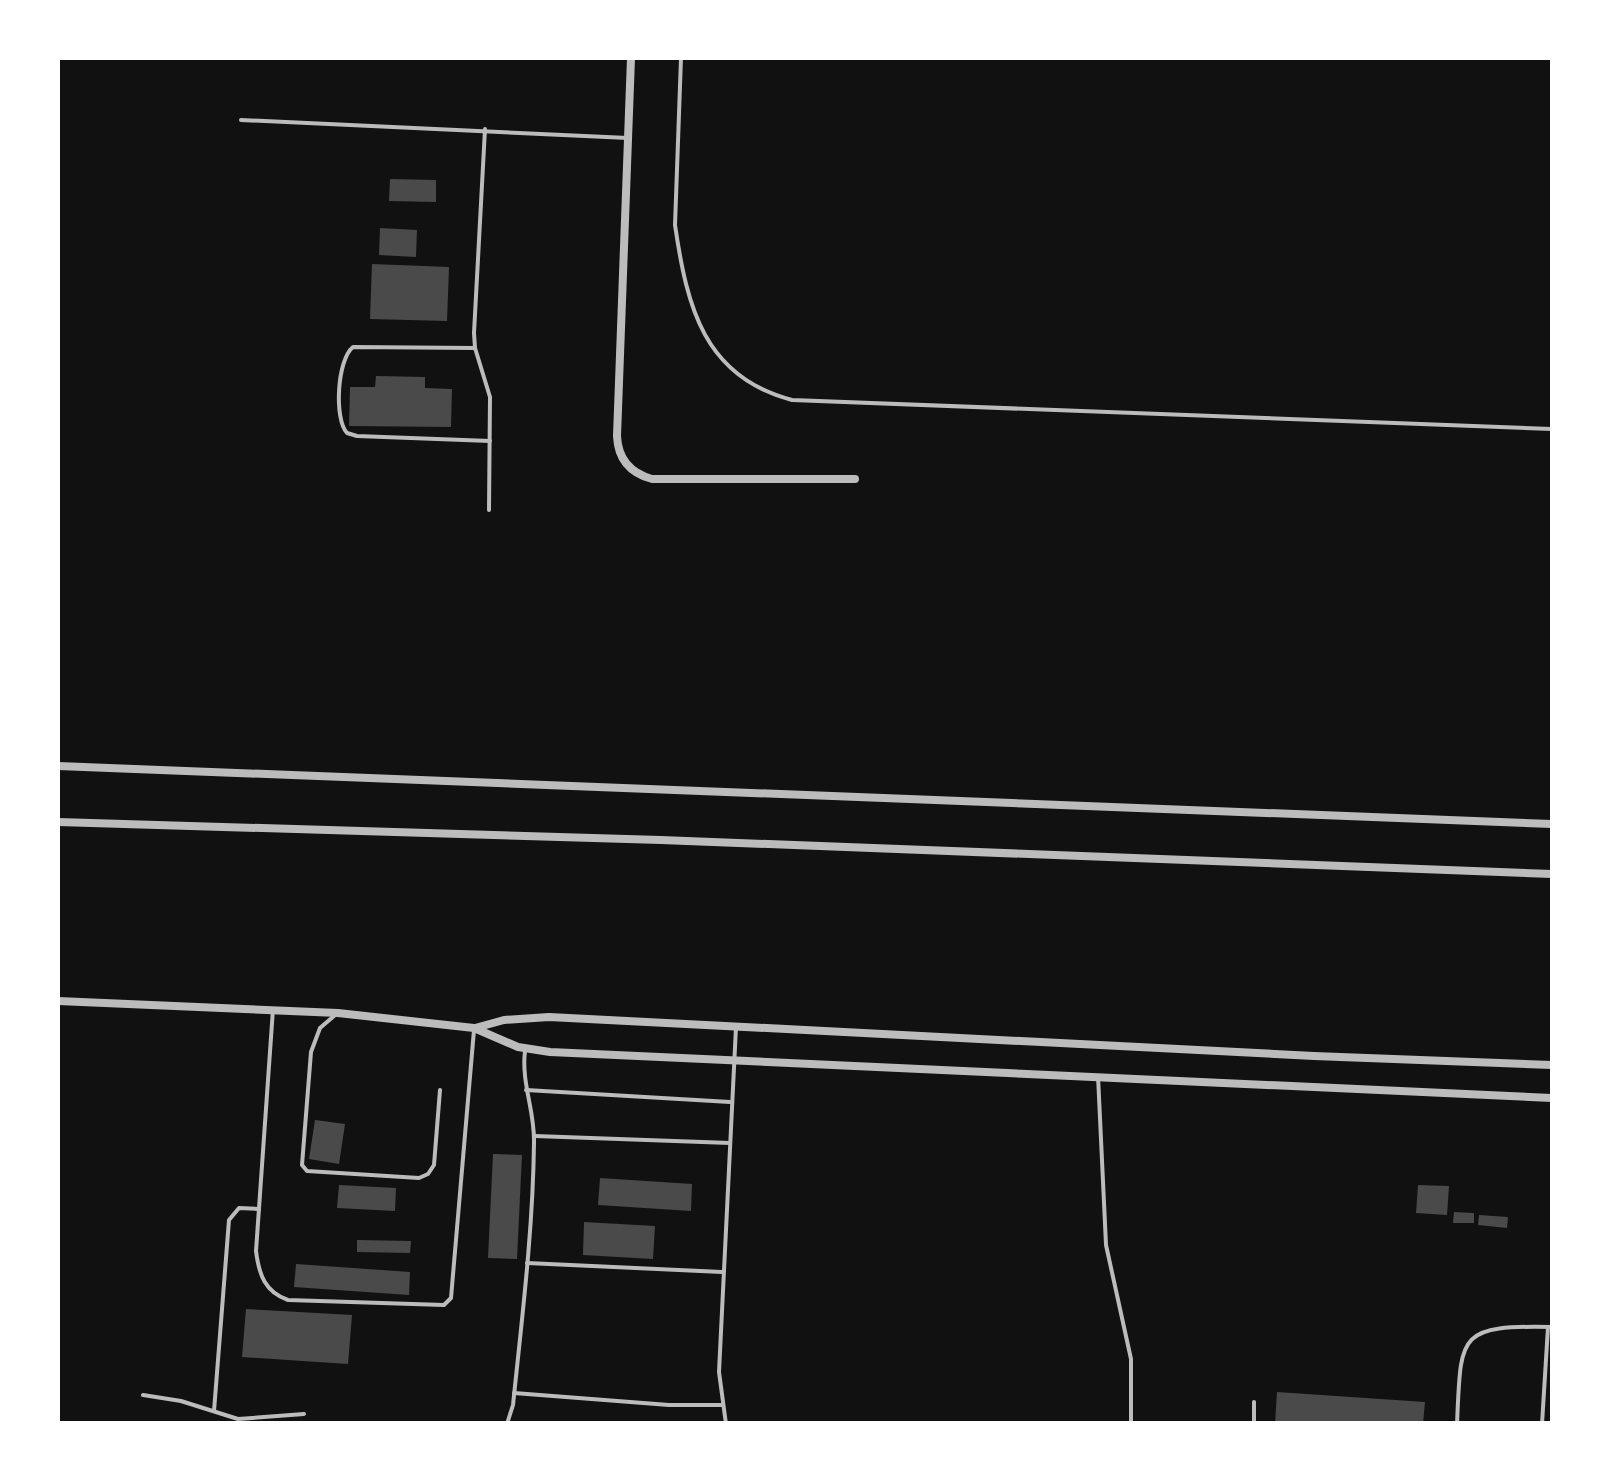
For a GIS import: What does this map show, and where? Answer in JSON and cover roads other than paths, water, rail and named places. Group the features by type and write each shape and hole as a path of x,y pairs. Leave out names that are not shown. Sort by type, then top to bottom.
{"street":[{"path":"631,58 617,436 624,462 636,473 652,479 855,479"},
{"path":"58,766 1552,824"},
{"path":"58,822 1552,874"},
{"path":"58,1001 338,1012 474,1028 525,1048 1552,1098"},
{"path":"474,1028 534,1017 1552,1064"}],"lane":[{"path":"681,58 675,226 678,247 712,350 745,382 767,393 792,400 1552,429"},
{"path":"241,120 628,138"},
{"path":"485,129 475,348 490,397 489,510"},
{"path":"475,348 352,347 342,363 340,421 347,434 356,436 490,441"},
{"path":"273,1010 258,1267 262,1280 280,1297 308,1300 448,1302 453,1289 474,1028"},
{"path":"338,1012 320,1028 312,1052 302,1165 307,1171 419,1178 428,1174 434,1165 440,1090"},
{"path":"726,1424 719,1372 736,1028"},
{"path":"507,1424 514,1393 527,1263 534,1136 523,1065 525,1048"},
{"path":"1098,1075 1106,1245 1131,1359 1131,1424"},
{"path":"526,1090 732,1102"},
{"path":"534,1136 730,1143"},
{"path":"214,1411 229,1220 239,1208 259,1210"},
{"path":"527,1263 724,1272"},
{"path":"1457,1424 1460,1362 1468,1341 1487,1328 1550,1327 1542,1424"},
{"path":"514,1393 669,1406 722,1405"},
{"path":"142,1396 180,1401 247,1420 304,1414"},
{"path":"1254,1402 1254,1424"}]}
